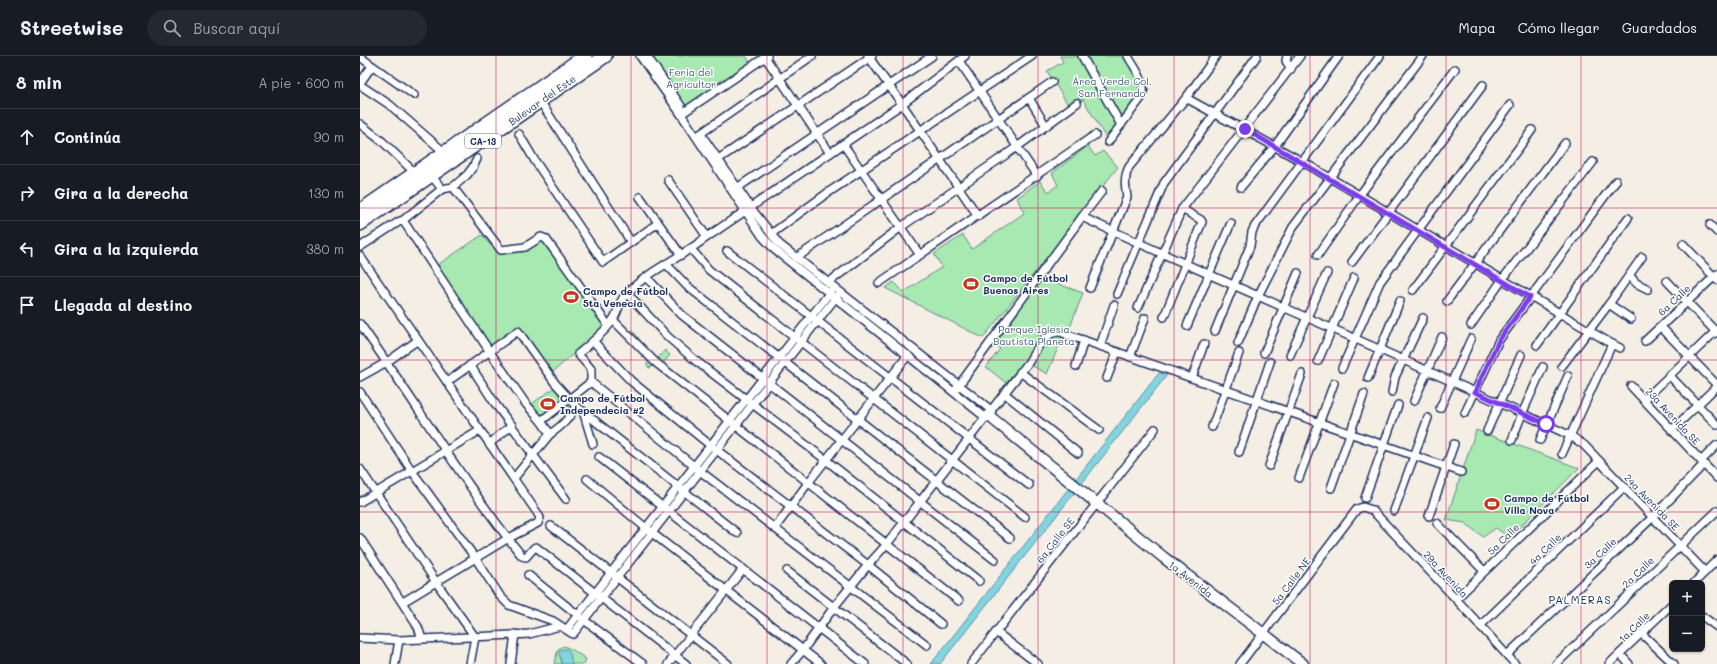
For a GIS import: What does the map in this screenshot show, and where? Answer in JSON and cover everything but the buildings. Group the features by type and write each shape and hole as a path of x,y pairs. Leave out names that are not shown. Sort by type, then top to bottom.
{"highway":[{"name":"Bulevar del Este","path":"360,211 585,56"},
{"name":"Bulevar del Este","path":"360,224 605,56"}],"street":[{"path":"640,56 700,134 737,188 762,236 775,250 838,295 959,386 990,416"},
{"path":"647,56 748,210 779,244 828,283 832,291"},
{"path":"683,113 766,56 779,79 830,153"},
{"path":"700,134 812,56"},
{"path":"737,188 932,56"},
{"path":"591,382 591,369 578,354 610,323 621,300 627,293 666,264 691,250 707,237 902,104 965,56"},
{"path":"771,234 826,194 861,172 1032,56"},
{"path":"1082,56 1121,125"},
{"path":"1108,142 1142,97 1145,89 1143,82 1128,56"},
{"path":"1090,288 1127,196 1125,186 1126,175 1129,167 1186,98 1216,56"},
{"path":"1117,294 1164,183 1257,56"},
{"path":"1287,56 1286,61 1291,69"},
{"path":"1138,308 1182,209 1300,56"},
{"path":"1240,187 1275,146 1339,56"},
{"path":"1215,331 1250,246 1252,232 1255,226 1380,56"},
{"path":"1238,343 1258,296 1293,227 1331,179 1423,56"},
{"path":"360,57 414,95"},
{"path":"718,160 869,57 978,216"},
{"path":"959,61 1037,176"},
{"path":"372,66 360,84 390,105 444,152"},
{"path":"1318,255 1359,196 1455,69"},
{"path":"796,258 1052,82"},
{"path":"1352,262 1483,85"},
{"path":"1029,98 1046,126"},
{"path":"1186,98 1303,162 1446,248 1620,348"},
{"path":"540,101 630,242"},
{"path":"828,283 901,227 958,186 1017,147 1077,103"},
{"path":"1342,368 1380,282 1510,105"},
{"path":"360,124 383,142 415,173"},
{"path":"1413,290 1446,248 1532,130"},
{"path":"519,134 535,161 603,262 658,223"},
{"path":"879,283 1095,135"},
{"path":"843,144 920,255"},
{"path":"1447,300 1565,144"},
{"path":"360,247 402,221 442,189 453,186 467,175 474,167 477,159"},
{"path":"1471,325 1502,280 1592,162"},
{"path":"432,175 442,189"},
{"path":"668,180 707,237"},
{"path":"1465,413 1499,340 1616,181"},
{"path":"453,186 501,250 525,247 541,237 546,239 610,323 655,362 959,601"},
{"path":"954,392 1102,191"},
{"path":"640,197 681,255"},
{"path":"1164,317 1202,222 1195,216 1182,209"},
{"name":"24a Avenida SE","path":"1082,217 1571,436 1584,445 1705,572"},
{"path":"1537,345 1628,218"},
{"path":"402,221 526,404 550,434"},
{"path":"1188,326 1232,223"},
{"path":"1710,225 1717,232"},
{"path":"1683,244 1716,277"},
{"path":"691,250 709,270 800,343 875,399 1025,517"},
{"path":"727,251 1029,485"},
{"path":"360,256 448,382 479,431 514,478 540,518 538,522 402,602"},
{"path":"1562,366 1590,331 1642,257"},
{"path":"666,264 687,286 1010,538"},
{"path":"1264,353 1298,272"},
{"path":"1290,355 1327,272"},
{"path":"1630,276 1636,283 1648,289"},
{"name":"6a Calle","path":"1645,341 1716,277"},
{"path":"646,278 682,315 995,560"},
{"path":"1318,361 1331,328 1354,278"},
{"path":"1644,400 1716,332 1667,281"},
{"path":"360,392 412,471 476,559 500,596 509,606 553,621 573,634 594,594 646,527 665,509 682,489 697,469 710,445 832,291"},
{"path":"627,293 668,337 696,361 826,460 979,581"},
{"path":"697,469 717,450 838,295"},
{"path":"838,295 954,392 990,416"},
{"path":"1368,378 1400,302"},
{"path":"1609,304 1631,319"},
{"path":"1100,346 1114,305"},
{"path":"1130,357 1145,318"},
{"path":"1392,392 1395,377 1423,318"},
{"path":"360,324 507,539 524,557 526,557 536,547 594,594 686,664"},
{"path":"1661,327 1717,386 1672,430"},
{"path":"448,382 518,331 555,383 576,406 737,533"},
{"path":"791,664 804,650 818,627 868,564 887,544 968,439 990,416 1004,393 1050,333 1060,332 1084,340 1461,472"},
{"path":"1414,401 1442,337"},
{"path":"1440,408 1471,339"},
{"path":"360,377 387,362 418,340"},
{"path":"1076,366 1084,340"},
{"path":"593,341 631,381 710,445 868,564 941,624"},
{"path":"1192,378 1204,344"},
{"path":"1562,454 1612,344"},
{"path":"1108,378 1117,352"},
{"path":"1212,428 1239,352"},
{"path":"775,528 808,483 859,420 908,355"},
{"path":"1487,431 1521,355"},
{"path":"1240,452 1270,362"},
{"path":"470,365 496,405 566,499"},
{"path":"1512,440 1543,367"},
{"path":"1020,372 1099,430"},
{"path":"1269,466 1302,374"},
{"path":"1540,440 1568,376"},
{"path":"1669,376 1717,426"},
{"path":"541,421 591,382"},
{"path":"591,382 697,469 927,645"},
{"path":"1299,478 1334,383"},
{"name":"23a Avenida SE","path":"1631,386 1717,478"},
{"path":"1004,393 1078,453"},
{"path":"1331,488 1364,394"},
{"path":"1365,498 1382,445 1398,404"},
{"path":"514,478 550,434 569,418 576,406"},
{"path":"583,411 593,444"},
{"name":"1a Avenida","path":"990,416 1163,557 1303,664"},
{"path":"1394,512 1428,418"},
{"path":"489,444 512,425"},
{"name":"6a Calle SE","path":"971,664 1155,429"},
{"path":"360,502 479,431"},
{"path":"1429,516 1454,444"},
{"name":"3a Calle","path":"1508,656 1653,517 1717,445"},
{"path":"600,457 865,664"},
{"name":"5a Calle","path":"1456,599 1599,461"},
{"path":"360,469 475,637 470,664"},
{"path":"587,479 652,532 821,664"},
{"name":"4a Calle","path":"1480,626 1624,487"},
{"name":"29a Avenida","path":"1357,509 1363,507 1372,510 1515,664"},
{"path":"360,638 399,640 475,637 541,632 563,628 581,617 601,599 652,532 665,509"},
{"name":"5a Calle NE","path":"1240,664 1357,509"},
{"name":"2a Calle","path":"1556,664 1717,511"},
{"path":"1437,522 1484,571"},
{"path":"551,526 692,634 728,664"},
{"path":"360,538 418,627 422,639"},
{"path":"1697,580 1717,560"},
{"path":"668,664 743,569"},
{"path":"787,572 907,664"},
{"path":"528,575 643,664"},
{"name":"1a Calle","path":"1609,664 1669,607"},
{"path":"1705,618 1717,627"},
{"path":"996,632 1038,664"},
{"path":"1641,633 1674,664"},
{"path":"511,664 515,634"},
{"path":"395,664 399,640"},
{"path":"1620,654 1629,664"}],"green space":[{"name":"Feria del Agricultor","path":"650,56 746,56 751,64 685,109"},
{"name":"Área Verde Col. San Fernando","path":"1060,56 1132,56 1135,61 1149,90 1107,140 1083,99 1070,108 1047,71 1063,62"},
{"path":"1088,146 1095,156 1103,151 1118,167 983,338 885,288 894,282 904,292 942,267 934,254 963,235 972,249 1024,213 1017,198 1040,181 1048,192 1058,185 1052,173"},
{"path":"546,234 609,322 552,373 519,325 490,349 436,266 482,235 493,248 503,250 532,243"},
{"name":"Parque Iglesia Bautista Planeta","path":"1042,278 1083,293 1069,330 1066,329 1047,374 1024,361 1006,383 986,367 1000,349 994,344"},
{"path":"632,330 656,360 665,350 670,355 658,370 654,366 649,368 647,365 648,362 625,336"},
{"name":"Campo de Fútbol Independecia #2","path":"554,388 565,403 541,420 530,405"},
{"path":"1476,430 1579,468 1509,538 1496,528 1483,537 1465,523 1446,520"},
{"path":"564,646 586,659 584,664 554,664 558,649"}],"water":[{"path":"1159,373 1167,375 940,664 931,664"},
{"path":"567,649 570,653 572,664 562,664 559,653 560,650"}],"place":[{"name":"Campo de Fútbol Buenos Aires","path":"971,284"},
{"name":"Campo de Fútbol 5ta Venecia","path":"571,297"},
{"name":"Campo de Fútbol Independecia #2","path":"548,404"},
{"name":"Campo de Fútbol Villa Nova","path":"1492,504"}],"district":[{"name":"PALMERAS","path":"1580,599"}],"route":[{"path":"1245,129 1530,297 1499,340 1475,392 1546,424"}]}
